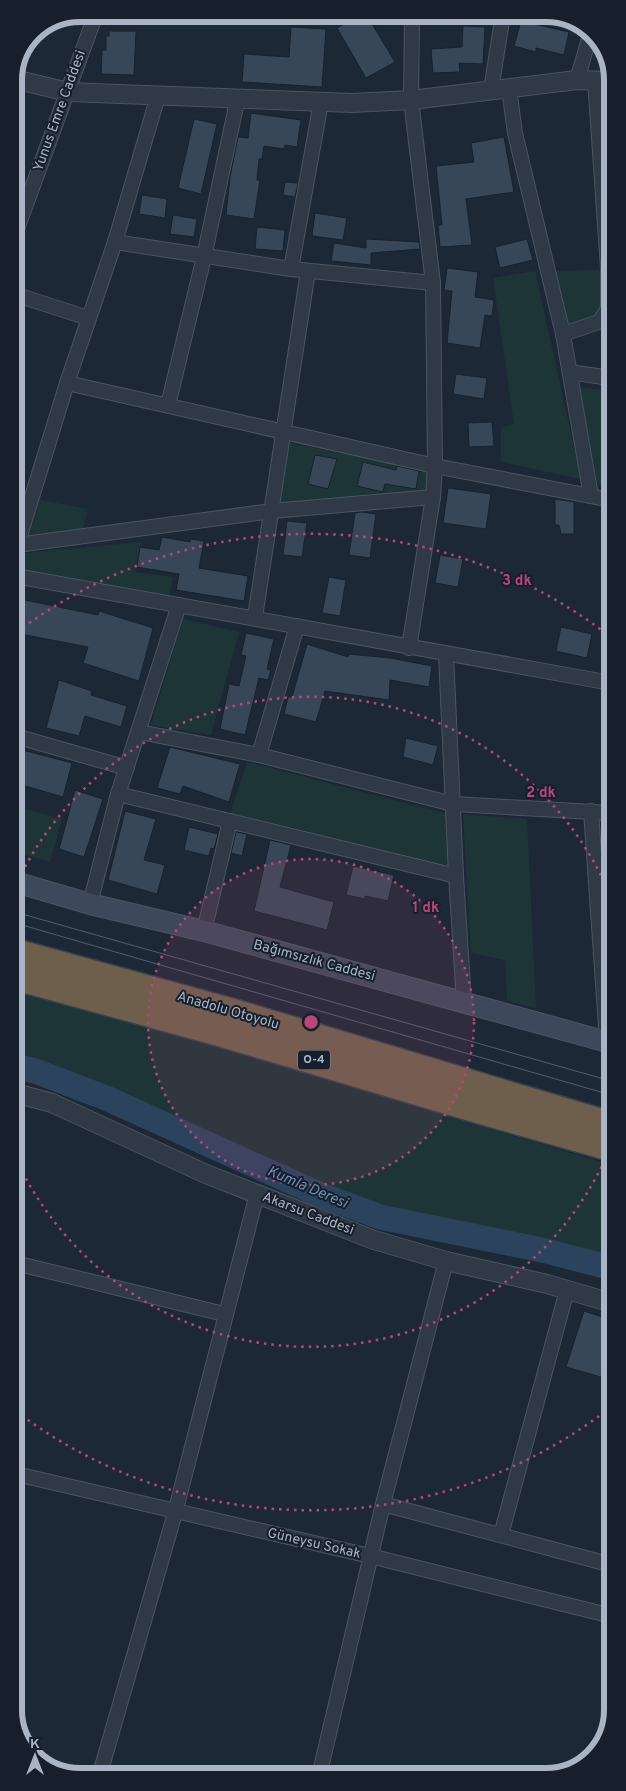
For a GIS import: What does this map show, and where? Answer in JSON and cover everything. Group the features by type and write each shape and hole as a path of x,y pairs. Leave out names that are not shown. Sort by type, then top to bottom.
{"highway":[{"name":"Anadolu Otoyolu","path":"22,954 224,1010 604,1123"},
{"name":"Anadolu Otoyolu","path":"22,980 232,1036 604,1146"}],"main road":[{"name":"Bağımsızlık Caddesi","path":"23,884 90,904 204,931 604,1041"}],"street":[{"name":"Yunus Emre Caddesi","path":"23,213 93,22"},
{"path":"409,648 433,497 435,466 433,283 411,100 412,23"},
{"path":"491,90 502,23"},
{"path":"577,80 588,41"},
{"path":"23,81 68,92 238,97 321,102 411,100 577,80 602,80 604,143"},
{"path":"509,88 515,134 564,334 591,496"},
{"path":"23,526 67,383 114,242 158,96"},
{"path":"168,405 204,257 238,97"},
{"path":"291,269 321,102"},
{"path":"23,194 29,196"},
{"path":"114,242 291,269 433,283"},
{"path":"254,617 308,270"},
{"path":"23,297 88,318"},
{"path":"564,334 599,322 604,315"},
{"path":"570,372 604,377"},
{"path":"67,383 435,466 604,499"},
{"path":"23,547 272,511 433,497"},
{"path":"23,578 254,617 409,648 604,682"},
{"path":"90,904 118,794 179,605"},
{"path":"259,755 297,626"},
{"path":"446,654 464,1002"},
{"path":"139,732 259,755 454,804 604,812"},
{"path":"23,738 126,768"},
{"path":"118,794 456,876"},
{"path":"591,811 604,978"},
{"path":"204,931 230,821"},
{"name":"Akarsu Caddesi","path":"22,1096 52,1103 206,1174 374,1240 446,1261 604,1301"},
{"path":"102,1768 175,1513 224,1314 257,1194"},
{"path":"321,1768 370,1556 446,1261"},
{"path":"22,1266 224,1314"},
{"path":"501,1535 567,1290"},
{"name":"Güneysu Sokak","path":"22,1476 175,1513 370,1556 604,1614"},
{"path":"383,1504 604,1563"}],"green space":[{"path":"601,270 602,305 595,316 587,321 576,327 569,324 553,271"},
{"path":"535,271 581,479 501,462 501,428 514,424 493,278"},
{"path":"579,387 604,390 604,486 598,485"},
{"path":"290,443 429,471 426,492 280,504"},
{"path":"40,500 88,509 82,531 28,537"},
{"path":"141,542 135,572 173,577 169,597 23,570 25,553"},
{"path":"183,619 239,632 211,735 151,725"},
{"path":"247,762 447,814 449,869 230,814"},
{"path":"23,808 62,819 50,862 23,854"},
{"path":"463,814 527,819 536,1008 507,1001 505,960 471,953"},
{"path":"22,939 604,1107 604,1110 22,942"},
{"path":"22,994 210,1045 604,1163 604,1260 460,1225 404,1216 373,1208 47,1067 22,1060"}],"building":[{"path":"347,23 371,23 395,62 366,78 337,28"},
{"path":"520,23 530,23 569,32 564,55 536,48 536,52 514,46"},
{"path":"463,26 485,27 483,64 459,63 460,72 433,73 431,49 462,47"},
{"path":"291,27 326,29 322,87 242,82 244,54 289,57"},
{"path":"109,31 136,31 134,75 101,74 102,50 106,50 106,36 109,36"},
{"path":"251,113 301,120 297,147 285,145 284,149 264,146 262,159 259,159 257,180 260,180 254,219 226,215 230,177 238,137 248,138"},
{"path":"194,119 217,124 201,194 178,188"},
{"path":"504,137 514,192 466,199 472,245 440,247 438,225 442,225 436,166 474,162 471,143"},
{"path":"285,182 298,183 295,197 283,195"},
{"path":"142,195 167,199 165,218 139,214"},
{"path":"315,213 347,218 343,240 312,236"},
{"path":"173,215 197,219 194,237 170,234"},
{"path":"257,227 285,230 283,251 255,249"},
{"path":"366,239 419,242 420,249 371,253 371,265 331,261 334,243 366,248"},
{"path":"527,239 533,260 500,268 495,247"},
{"path":"447,268 478,272 475,297 494,300 492,316 485,315 480,348 447,343 452,291 444,290"},
{"path":"456,374 487,378 484,399 453,394"},
{"path":"492,422 494,446 469,447 468,423"},
{"path":"315,455 337,459 328,489 308,484"},
{"path":"363,462 396,470 397,466 419,471 416,489 385,484 383,492 357,486"},
{"path":"448,488 491,494 486,529 443,523"},
{"path":"555,499 574,502 574,534 561,534 559,525 555,525"},
{"path":"355,513 376,514 370,558 349,555"},
{"path":"287,521 307,523 302,557 283,555"},
{"path":"162,537 190,542 191,539 204,541 199,568 248,576 244,601 176,590 179,574 137,567 140,547 159,550"},
{"path":"440,555 463,559 458,587 435,583"},
{"path":"329,577 346,580 340,616 322,613"},
{"path":"23,600 98,615 99,611 153,628 139,681 83,663 88,647 23,634"},
{"path":"561,627 592,634 587,658 556,651"},
{"path":"246,633 274,639 267,669 271,670 268,680 259,678 245,735 220,729 229,684 239,686 246,656 241,655"},
{"path":"307,644 348,657 349,654 390,658 432,666 429,687 390,680 389,700 325,691 316,722 284,714 288,697 292,697"},
{"path":"59,680 92,691 91,695 127,706 121,727 85,716 79,736 46,728"},
{"path":"406,738 438,746 433,765 403,757"},
{"path":"170,747 240,764 229,802 183,786 180,794 157,788"},
{"path":"23,750 72,763 63,797 23,785"},
{"path":"75,790 103,799 84,857 59,849"},
{"path":"125,811 156,819 144,860 165,865 157,894 108,880"},
{"path":"189,827 218,834 214,849 211,848 209,856 184,850"},
{"path":"236,832 247,834 242,856 231,853"},
{"path":"270,840 291,845 280,887 334,902 327,930 254,911"},
{"path":"353,866 394,875 388,901 365,896 365,899 346,895"},
{"path":"584,1311 604,1317 604,1370 601,1377 566,1367"}],"waterway":[{"name":"Kumla Deresi","path":"22,1068 106,1098 316,1193 380,1217 542,1250 604,1266"}],"tram line":[{"path":"22,914 604,1079"},
{"path":"22,925 604,1093"}]}
